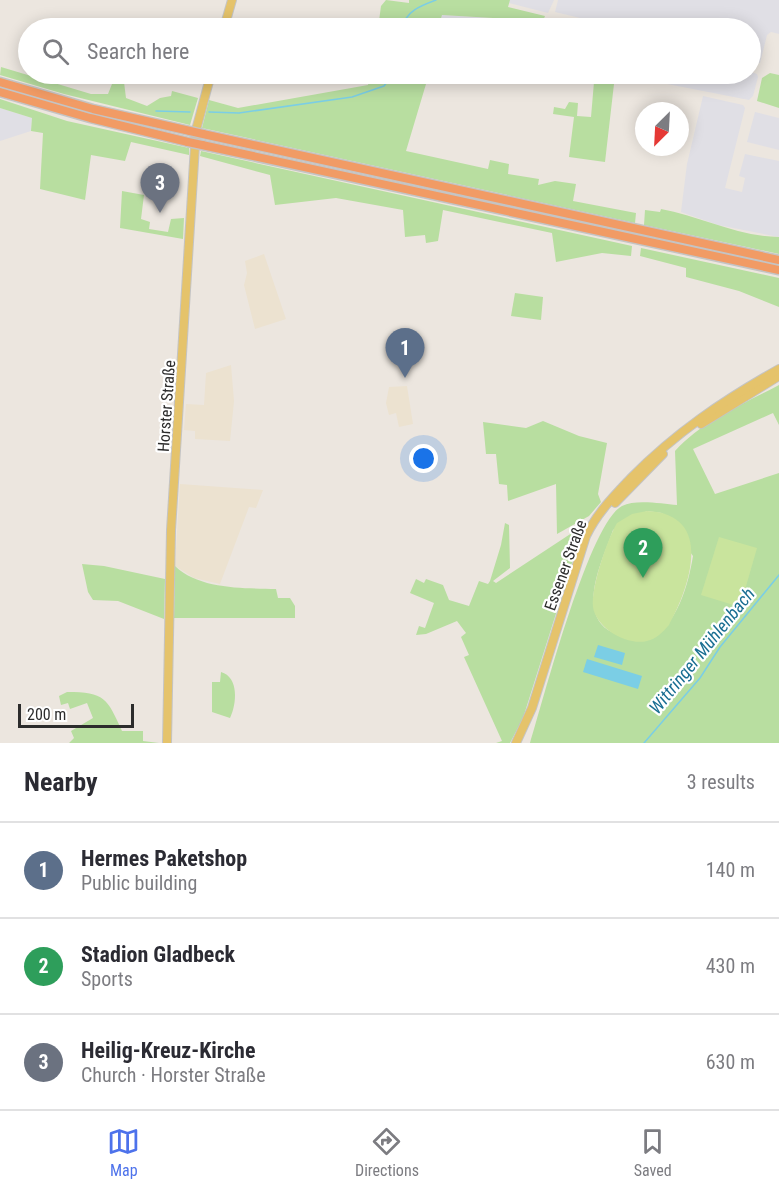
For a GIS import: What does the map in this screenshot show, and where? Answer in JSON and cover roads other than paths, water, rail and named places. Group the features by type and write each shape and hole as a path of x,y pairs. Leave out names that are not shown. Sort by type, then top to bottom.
{"highway":[{"path":"0,82 93,109 190,132 779,261"},
{"path":"0,92 90,118 188,142 779,270"}],"main road":[{"path":"227,18 232,0"},
{"name":"Horster Straße","path":"167,743 171,539 195,141 199,115 208,84"},
{"name":"Essener Straße","path":"516,743 532,708 586,536 598,514 646,463 681,432 707,413 779,369"},
{"name":"Essener Straße","path":"522,743 536,709 585,554 597,526 616,502 684,435 711,416 779,376"}],"water":[{"path":"598,645 625,653 622,665 594,657"},
{"path":"587,659 642,676 638,689 583,672"}],"waterway":[{"path":"406,18 419,7 436,0"},
{"path":"209,112 239,113 352,97 386,84"},
{"path":"156,111 190,112"},
{"name":"Wittringer Mühlenbach","path":"644,743 700,678 720,647 779,575"}],"place":[{"name":"Heilig-Kreuz-Kirche","path":"160,213"},
{"name":"Hermes Paketshop","path":"405,378"},
{"name":"Stadion Gladbeck","path":"643,578"}]}
